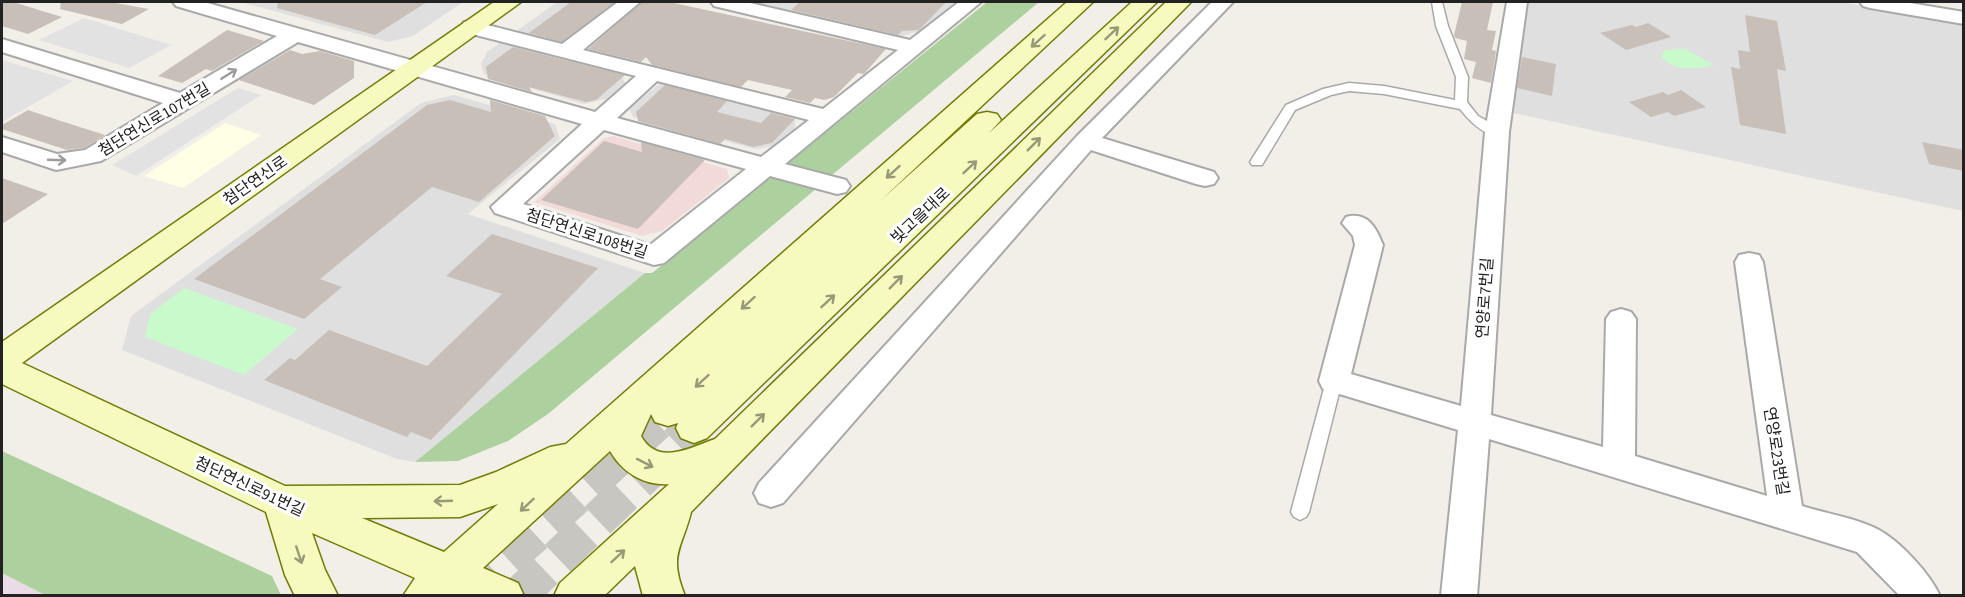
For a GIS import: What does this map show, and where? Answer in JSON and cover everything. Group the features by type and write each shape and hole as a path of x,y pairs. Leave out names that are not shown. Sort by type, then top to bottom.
{"main road":[{"name":"첨단연신로","path":"2,359 509,2"},
{"path":"317,596 306,575 282,502 460,501 509,484 594,443 655,406 1081,2"},
{"name":"빛고을대로","path":"655,406 1116,2"},
{"name":"빛고을대로","path":"694,428 1145,2"},
{"path":"575,596 678,500 1179,2"},
{"name":"첨단연신로91번길","path":"2,369 282,502 437,584 503,596"},
{"path":"655,406 628,420 622,437 628,451 640,462 657,469 679,468 703,460 734,444"},
{"path":"437,584 594,443"},
{"path":"664,596 657,580 655,549 678,500"}],"street":[{"path":"183,2 599,121 837,186"},
{"path":"566,52 630,2"},
{"path":"721,2 914,47"},
{"name":"첨단연신로108번길","path":"652,73 504,207 654,256 971,2"},
{"path":"771,493 1086,141 1223,2"},
{"name":"연양로7번길","path":"1459,596 1476,422 1497,132 1517,2"},
{"path":"1870,2 1964,18"},
{"path":"472,27 827,117"},
{"name":"첨단연신로107번길","path":"2,144 56,162 92,156 297,33"},
{"path":"2,45 183,102"},
{"path":"1086,141 1205,178"},
{"path":"1355,223 1365,233 1369,245 1334,381 1787,516"},
{"name":"연양로23번길","path":"1749,262 1787,516 1868,541 1903,572 1922,596"},
{"path":"1619,465 1621,319"}],"lane":[{"path":"1437,2 1442,26 1462,77 1461,102 1474,119 1497,132"},
{"path":"1257,162 1290,108 1327,92 1349,87 1384,90 1465,106"},
{"path":"1300,512 1334,381"}],"shaded area":[{"path":"240,2 463,2 413,36 388,42"},
{"path":"557,2 617,2 548,57 622,76 625,83 606,99 584,104 484,74 481,64 487,52"},
{"path":"746,2 960,2 924,30 898,37"},
{"path":"1528,2 1842,2 1963,23 1963,211 1509,112"},
{"path":"84,18 171,45 129,68 39,40"},
{"path":"2,60 73,81 2,122"},
{"path":"662,82 795,118 795,129 775,146 755,149 633,117 629,108"},
{"path":"238,88 261,95 136,176 112,165"},
{"path":"454,95 555,124 560,139 468,214 645,273 415,462 397,459 122,350 131,316 421,103"},
{"path":"225,123 261,135 183,188 144,176"},
{"path":"613,136 727,169 729,178 662,231 642,236 534,202 604,138"},
{"path":"2,573 45,595 2,595"}],"green space":[{"path":"987,2 1039,2 832,175 788,163"},
{"path":"1685,49 1714,65 1679,67 1661,56 1665,50"},
{"path":"774,175 817,188 548,414 508,441 458,461 415,462 645,273 652,273"},
{"path":"184,288 298,329 244,375 145,337 150,314"},
{"path":"2,451 272,576 281,595 45,595 2,573"}],"building":[{"path":"2,2 13,2 62,17 28,34 2,26"},
{"path":"61,2 110,2 149,9 122,24 60,9"},
{"path":"278,2 427,2 375,35 277,8"},
{"path":"571,2 615,2 562,42 529,33"},
{"path":"642,2 669,2 886,49 864,74 858,73 834,97 824,100 815,98 810,103 785,97 792,90 748,80 741,87 652,65 646,57 641,62 588,49"},
{"path":"800,2 946,2 919,30 902,31 898,35 791,10"},
{"path":"1462,2 1493,2 1487,30 1496,31 1492,50 1496,51 1491,83 1472,78 1476,62 1464,59 1467,41 1455,38"},
{"path":"1745,15 1777,21 1786,71 1777,69 1786,134 1740,125 1731,67 1740,69 1738,50 1750,52"},
{"path":"1648,23 1671,37 1626,50 1600,33 1632,25 1636,27"},
{"path":"227,30 264,41 212,71 206,69 182,83 158,76"},
{"path":"513,47 625,75 596,100 586,102 529,87 532,92 488,79 486,67"},
{"path":"290,50 302,54 320,51 354,61 354,78 314,105 239,80"},
{"path":"1522,57 1556,64 1552,96 1517,88"},
{"path":"665,85 727,101 717,112 761,123 771,113 795,119 772,143 753,147 725,139 720,144 638,121 636,112"},
{"path":"1681,90 1706,107 1674,116 1668,112 1651,117 1629,102 1663,92 1668,95"},
{"path":"450,100 491,112 490,100 545,116 555,136 479,202 432,187 320,279 342,287 304,319 194,279 427,105"},
{"path":"28,110 105,135 84,148 67,150 2,129 2,125"},
{"path":"604,141 642,152 641,142 705,160 638,229 541,200"},
{"path":"1922,142 1964,150 1964,171 1929,164"},
{"path":"2,178 48,194 2,224"},
{"path":"492,234 598,268 431,440 411,432 407,437 264,380 290,358 295,360 329,330 427,366 502,294 446,276"}],"tunnel":[{"path":"467,596 668,412"},
{"path":"518,596 694,428"}]}
